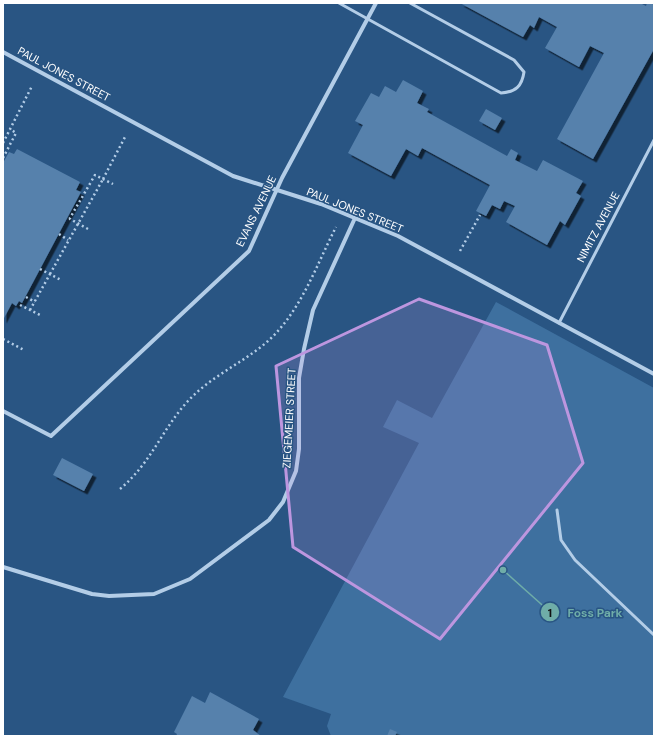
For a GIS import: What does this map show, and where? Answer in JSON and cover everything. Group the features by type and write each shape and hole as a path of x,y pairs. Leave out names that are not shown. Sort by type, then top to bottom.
{"street":[{"name":"EVANS AVENUE","path":"3,410 51,436 249,251 275,191 376,3"},
{"name":"PAUL JONES STREET","path":"3,52 233,176 275,191 321,204 398,236 654,374"},
{"name":"ZIEGEMEIER STREET","path":"3,567 92,594 109,596 154,594 190,579 269,520 283,502 296,471 299,450 299,378 313,310 355,218"}],"lane":[{"path":"339,3 502,93 511,92 519,88 524,72 514,60 410,3"},
{"name":"NIMITZ AVENUE","path":"559,322 654,140"},
{"path":"557,510 561,540 575,560 654,636"}],"path":[{"path":"3,143 32,86"},
{"path":"3,158 16,133 10,129"},
{"path":"31,309 125,137"},
{"path":"88,229 68,218 95,175 113,184"},
{"path":"460,251 480,215"},
{"path":"120,489 134,477 151,456 179,411 193,396 211,381 251,355 285,325 297,307 336,227"},
{"path":"58,234 68,240"},
{"path":"40,269 61,280"},
{"path":"26,297 35,302"},
{"path":"20,305 31,309 42,316"},
{"path":"3,339 24,350"}],"highlighted area":[{"path":"419,299 547,345 583,463 440,639 293,547 276,366"}],"shaded area":[{"path":"496,302 654,388 654,736 331,736 327,726 331,714 283,697 419,443 383,427 397,400 432,418"}],"building":[{"path":"460,3 640,3 646,6 647,3 651,3 654,5 654,49 593,159 557,139 604,53 590,46 579,67 545,48 557,27 539,17 534,28 530,25 523,37"},
{"path":"403,80 423,91 417,103 429,109 427,112 507,156 511,149 518,153 515,160 537,171 543,160 583,181 576,193 581,196 565,225 560,221 547,245 506,222 515,206 504,201 500,209 492,205 486,216 476,211 490,185 422,148 418,156 406,149 391,176 348,153 363,125 355,121 371,93 379,97 385,86 396,92"},
{"path":"486,109 502,118 495,130 479,121"},
{"path":"17,149 80,182 76,190 81,192 22,303 19,301 16,306 12,303 3,320 3,163 9,152 14,154"},
{"path":"62,458 93,474 84,491 53,475"},
{"path":"210,692 259,719 253,730 261,736 176,736 177,734 174,732 192,696 205,703"},
{"path":"390,729 397,732 395,736 387,736"}],"place":[{"name":"Foss Park","path":"503,570"}]}
